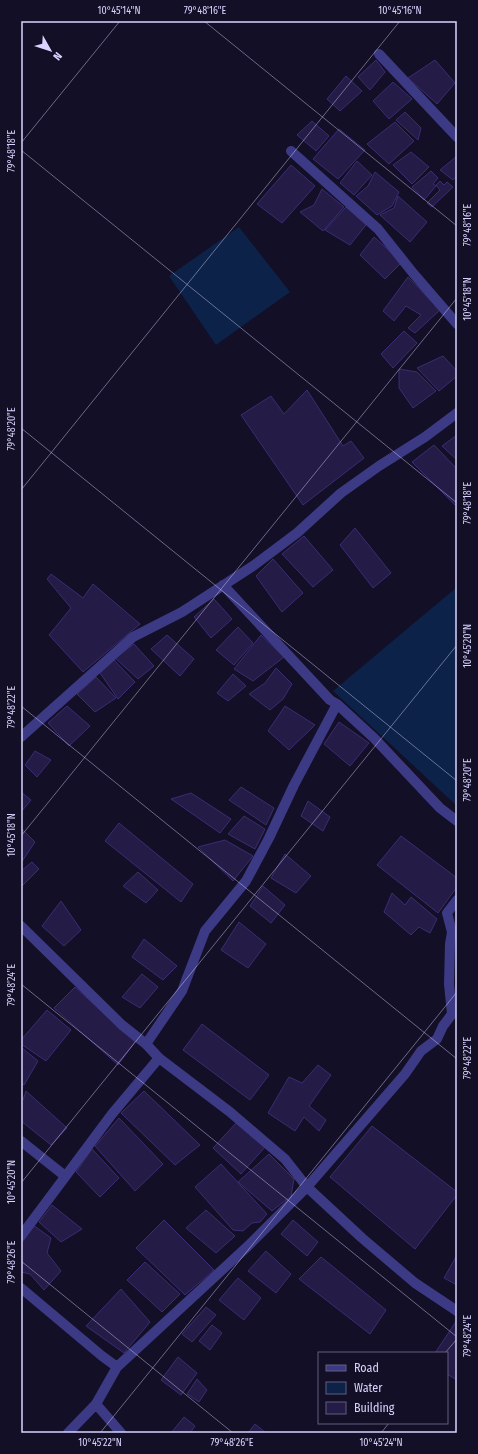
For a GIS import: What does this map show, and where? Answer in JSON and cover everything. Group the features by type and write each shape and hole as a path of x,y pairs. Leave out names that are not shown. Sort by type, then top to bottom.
{"street":[{"path":"379,54 457,137"},
{"path":"291,151 378,229 412,273 457,324"},
{"path":"21,737 134,637 182,612 253,566 296,533 341,493 379,466 425,437 457,412"},
{"path":"222,585 330,700 337,704 374,738 440,808 457,820"},
{"path":"146,1044 182,991 205,930 246,881 269,838 294,784 337,704"},
{"path":"68,1433 96,1404 117,1367 248,1246 307,1187 405,1074 421,1051 437,1038 443,1026 452,1014 449,984 450,944 452,932 447,913 457,900"},
{"path":"21,926 122,1025 146,1044 159,1058 230,1112 285,1159 307,1187 393,1265 415,1283 457,1311"},
{"path":"21,1236 112,1114 159,1058"},
{"path":"21,1141 65,1176"},
{"path":"21,1288 117,1367"},
{"path":"96,1404 121,1433"}],"water":[{"path":"239,227 290,292 216,345 169,276"},
{"path":"457,587 457,806 333,691"}],"building":[{"path":"376,60 385,72 370,90 358,77"},
{"path":"435,60 455,83 437,104 408,78"},
{"path":"346,76 362,91 340,111 327,99"},
{"path":"393,82 412,99 389,119 373,101"},
{"path":"405,112 421,128 418,140 396,120"},
{"path":"312,121 329,136 316,151 297,135"},
{"path":"395,122 414,141 389,164 367,144"},
{"path":"339,129 365,150 338,179 313,159"},
{"path":"411,152 429,167 412,184 393,165"},
{"path":"457,156 457,176 453,180 440,170"},
{"path":"357,161 372,175 354,195 340,183"},
{"path":"291,165 315,186 282,223 257,204"},
{"path":"431,171 438,178 433,184 436,186 424,200 412,187"},
{"path":"375,172 399,192 392,206 377,215 356,196 368,186"},
{"path":"440,181 444,185 447,182 453,187 432,207 427,203 440,190 436,185"},
{"path":"322,189 344,207 323,231 300,212 314,205"},
{"path":"398,196 427,222 410,242 380,215 394,208"},
{"path":"346,207 366,225 350,245 325,230"},
{"path":"374,237 402,262 385,279 360,255"},
{"path":"408,277 440,310 415,333 408,328 421,315 406,306 394,321 383,311"},
{"path":"404,331 417,343 393,368 381,354"},
{"path":"443,356 457,371 457,376 439,391 417,368"},
{"path":"399,369 417,372 436,391 413,408 399,388"},
{"path":"307,390 343,446 351,441 364,458 303,505 241,415 271,396 284,414"},
{"path":"457,435 457,460 442,446"},
{"path":"434,445 457,469 457,502 455,505 412,462"},
{"path":"355,528 391,573 373,588 340,545"},
{"path":"304,536 333,570 313,587 282,554"},
{"path":"273,559 303,593 282,612 256,576"},
{"path":"51,574 83,598 93,584 140,624 83,672 49,635 71,608 47,579"},
{"path":"214,599 232,619 211,638 194,617"},
{"path":"238,627 253,643 234,665 216,650"},
{"path":"167,635 194,659 180,676 151,649"},
{"path":"261,635 284,657 253,681 234,669"},
{"path":"134,644 154,666 138,679 115,658"},
{"path":"114,660 135,682 118,699 100,673"},
{"path":"276,668 292,684 283,699 270,710 249,694 265,683"},
{"path":"233,674 246,686 228,701 217,693"},
{"path":"96,677 116,698 95,712 77,694"},
{"path":"67,706 90,726 69,746 48,723"},
{"path":"285,706 315,725 289,750 268,731"},
{"path":"339,722 369,743 350,766 324,744"},
{"path":"35,751 51,760 37,777 25,765"},
{"path":"241,787 274,808 266,825 229,800"},
{"path":"21,792 31,800 21,812"},
{"path":"191,793 231,819 220,833 171,799"},
{"path":"308,801 330,817 323,831 301,816"},
{"path":"244,816 265,829 255,849 228,834"},
{"path":"119,823 193,884 181,902 105,841"},
{"path":"21,828 35,842 21,863"},
{"path":"401,836 457,878 457,887 438,913 377,865"},
{"path":"225,840 253,856 233,881 198,847"},
{"path":"285,854 311,876 296,893 271,878"},
{"path":"32,862 39,869 21,887 21,871"},
{"path":"138,872 158,890 146,903 123,886"},
{"path":"263,886 285,905 271,923 250,906"},
{"path":"392,893 405,905 411,897 437,919 430,933 419,927 411,935 384,912"},
{"path":"61,901 81,930 64,946 42,926"},
{"path":"239,922 266,944 248,968 221,950"},
{"path":"144,939 177,966 163,980 132,957"},
{"path":"142,974 158,987 140,1008 122,997"},
{"path":"75,987 135,1042 118,1065 54,1008"},
{"path":"47,1010 71,1030 46,1061 21,1044 21,1040"},
{"path":"202,1024 269,1075 250,1100 183,1050"},
{"path":"22,1048 38,1061 24,1085 21,1083"},
{"path":"318,1065 331,1075 309,1106 326,1120 319,1131 304,1117 295,1131 268,1113 289,1077 302,1083"},
{"path":"26,1091 67,1128 51,1145 21,1121 21,1098 23,1100"},
{"path":"144,1091 200,1145 175,1165 121,1113"},
{"path":"119,1118 163,1164 135,1191 95,1146"},
{"path":"237,1122 266,1146 241,1174 213,1148"},
{"path":"372,1126 457,1192 457,1195 415,1249 330,1177"},
{"path":"92,1149 119,1178 100,1197 76,1172"},
{"path":"269,1154 294,1179 291,1196 272,1211 238,1182"},
{"path":"221,1164 267,1214 260,1222 252,1223 243,1231 233,1230 195,1187"},
{"path":"52,1205 82,1229 61,1242 39,1222"},
{"path":"206,1210 235,1236 216,1253 186,1228"},
{"path":"164,1220 214,1270 185,1295 136,1248"},
{"path":"293,1220 318,1242 307,1256 281,1234"},
{"path":"33,1225 51,1238 47,1253 61,1271 44,1290 30,1274 21,1272 21,1244"},
{"path":"266,1251 291,1274 276,1293 248,1271"},
{"path":"457,1255 457,1285 444,1278"},
{"path":"321,1257 386,1310 370,1334 299,1279"},
{"path":"145,1262 180,1294 162,1312 127,1280"},
{"path":"238,1278 261,1298 244,1320 219,1300"},
{"path":"121,1289 150,1322 124,1353 86,1326"},
{"path":"206,1307 216,1315 192,1342 182,1334"},
{"path":"457,1320 457,1380 448,1375 448,1352 436,1352"},
{"path":"212,1325 222,1333 210,1350 199,1341"},
{"path":"178,1357 197,1373 181,1395 161,1380"},
{"path":"197,1379 207,1390 199,1402 187,1394"},
{"path":"184,1417 195,1426 190,1433 171,1433"},
{"path":"255,1424 266,1433 248,1433"}]}
